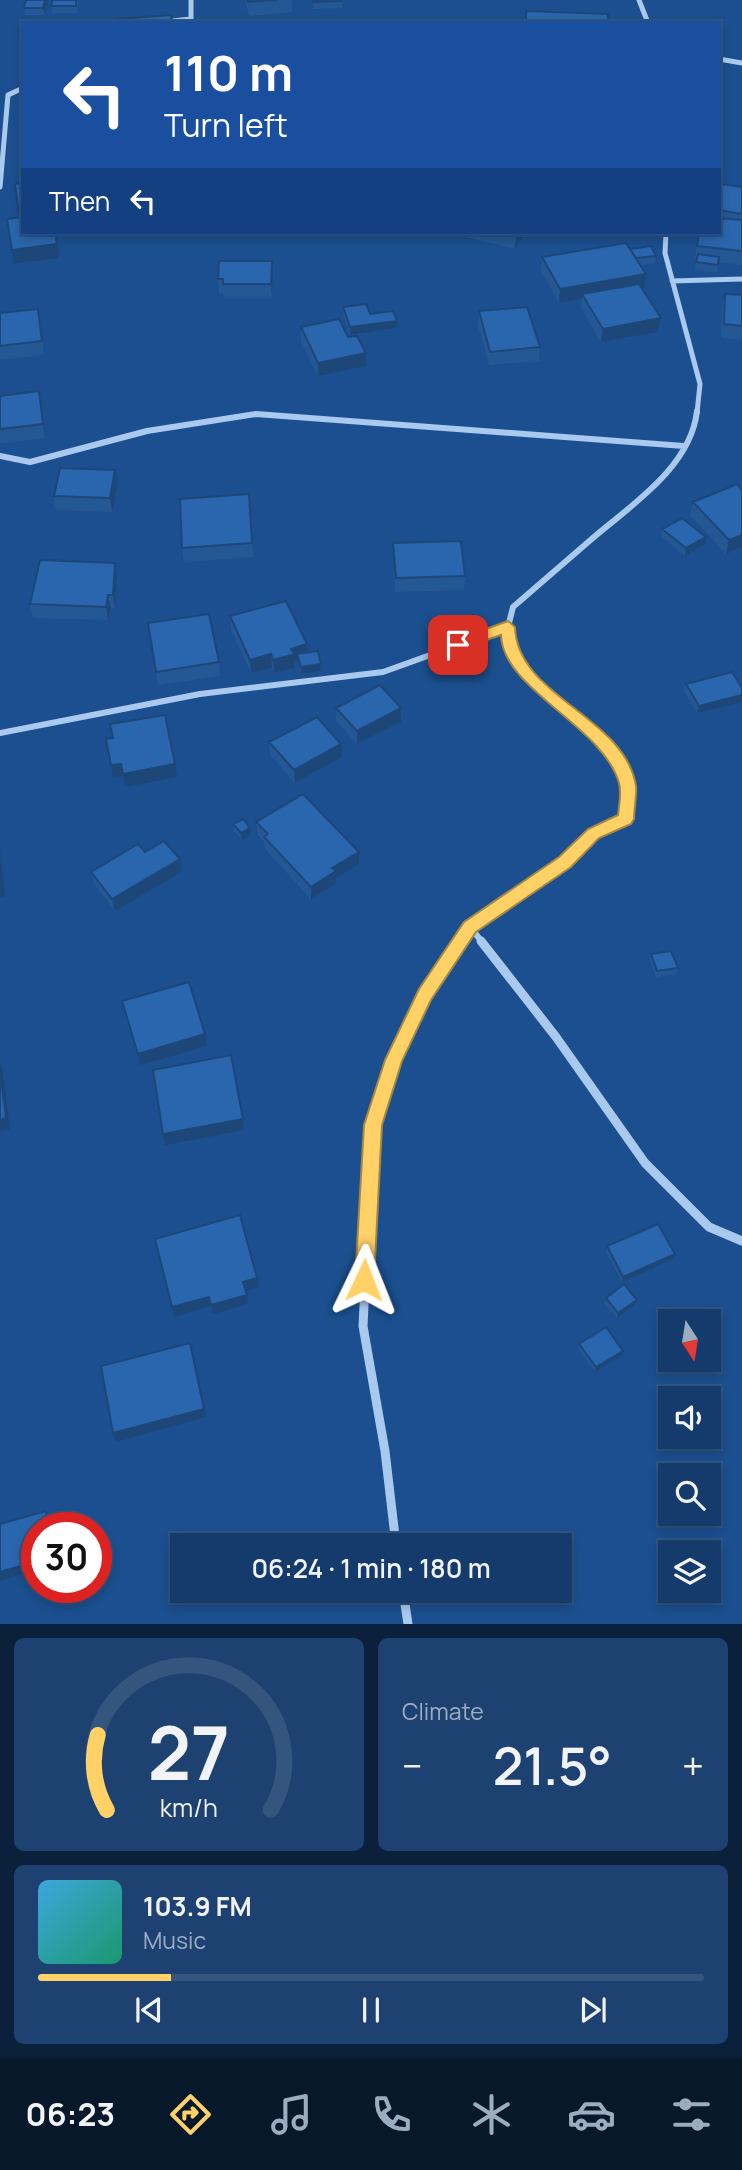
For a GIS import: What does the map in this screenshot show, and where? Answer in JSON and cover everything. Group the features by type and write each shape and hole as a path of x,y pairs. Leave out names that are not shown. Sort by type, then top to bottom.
{"street":[{"path":"172,21 191,19 191,0"},
{"path":"639,0 647,21"},
{"path":"721,59 742,63"},
{"path":"0,187 8,95 21,89"},
{"path":"395,1533 385,1451 363,1326 373,1125 394,1060 420,1006 470,927 565,862 594,833 626,819 628,786 619,763 606,743 543,691 520,663 508,645 508,627 513,607 653,487 680,455 696,421 700,384 665,253 666,235"},
{"path":"672,281 742,279"},
{"path":"0,456 30,462 147,431 256,414 684,446"},
{"path":"0,733 200,694 383,672 508,627"},
{"path":"470,927 556,1037 645,1163 709,1227 742,1241"},
{"path":"405,1603 408,1624"}],"building":[{"path":"26,0 45,0 43,8 24,8"},
{"path":"52,0 76,0 76,6 51,6"},
{"path":"342,0 342,1 313,2"},
{"path":"526,11 608,14 608,21 526,21"},
{"path":"171,15 172,21 120,21"},
{"path":"21,183 21,213 19,213 15,184"},
{"path":"721,184 742,187 742,214 721,210"},
{"path":"21,217 21,235 55,235 57,244 12,250 7,219"},
{"path":"721,218 742,220 742,251 697,246 699,235 721,235"},
{"path":"626,243 646,274 560,289 542,257"},
{"path":"651,246 656,256 636,258 630,249"},
{"path":"698,254 719,257 718,265 696,262"},
{"path":"219,261 272,261 271,284 223,284 223,279 218,279"},
{"path":"639,284 661,318 603,329 582,294"},
{"path":"725,294 742,295 742,326 724,324"},
{"path":"366,304 370,314 393,311 397,321 350,327 343,307"},
{"path":"527,307 540,347 490,352 479,311"},
{"path":"38,309 42,341 0,346 0,313"},
{"path":"339,319 348,337 357,336 366,353 318,363 301,327"},
{"path":"39,391 43,424 0,429 0,396"},
{"path":"60,468 115,470 110,498 54,496"},
{"path":"737,484 742,490 742,535 729,540 693,502"},
{"path":"249,494 252,543 182,548 180,499"},
{"path":"682,518 706,537 686,548 662,529"},
{"path":"461,541 465,576 396,578 393,543"},
{"path":"40,560 115,563 113,595 108,595 106,607 30,604"},
{"path":"286,601 307,644 291,649 295,654 273,660 271,654 250,660 230,616"},
{"path":"209,614 219,662 156,672 148,623"},
{"path":"318,651 321,664 301,667 297,654"},
{"path":"732,672 742,688 742,695 699,706 686,684"},
{"path":"380,685 401,708 357,731 336,708"},
{"path":"165,715 175,764 123,774 121,764 111,765 106,739 113,738 110,724"},
{"path":"317,717 341,744 294,770 269,742"},
{"path":"303,794 359,852 332,868 336,871 311,887 264,837 268,834 256,822"},
{"path":"243,819 250,828 241,833 233,824"},
{"path":"164,841 180,859 112,899 91,872 138,844 145,852"},
{"path":"671,951 678,968 657,971 651,954"},
{"path":"189,982 205,1034 138,1054 122,1001"},
{"path":"231,1055 243,1119 163,1134 153,1070"},
{"path":"0,1070 6,1118 0,1120"},
{"path":"240,1215 257,1278 243,1282 247,1295 211,1305 209,1297 172,1307 155,1239"},
{"path":"658,1224 675,1254 623,1277 607,1246"},
{"path":"624,1284 637,1300 618,1313 606,1298"},
{"path":"606,1327 623,1351 596,1367 579,1344"},
{"path":"190,1343 204,1409 113,1433 101,1366"},
{"path":"21,1518 21,1566 0,1572 0,1524"}],"route":[{"path":"364,1280 373,1125 394,1060 425,995 470,927 512,901 565,862 594,833 626,819 628,786 619,763 606,743 543,691 520,663 508,645 508,627 458,645"}]}
